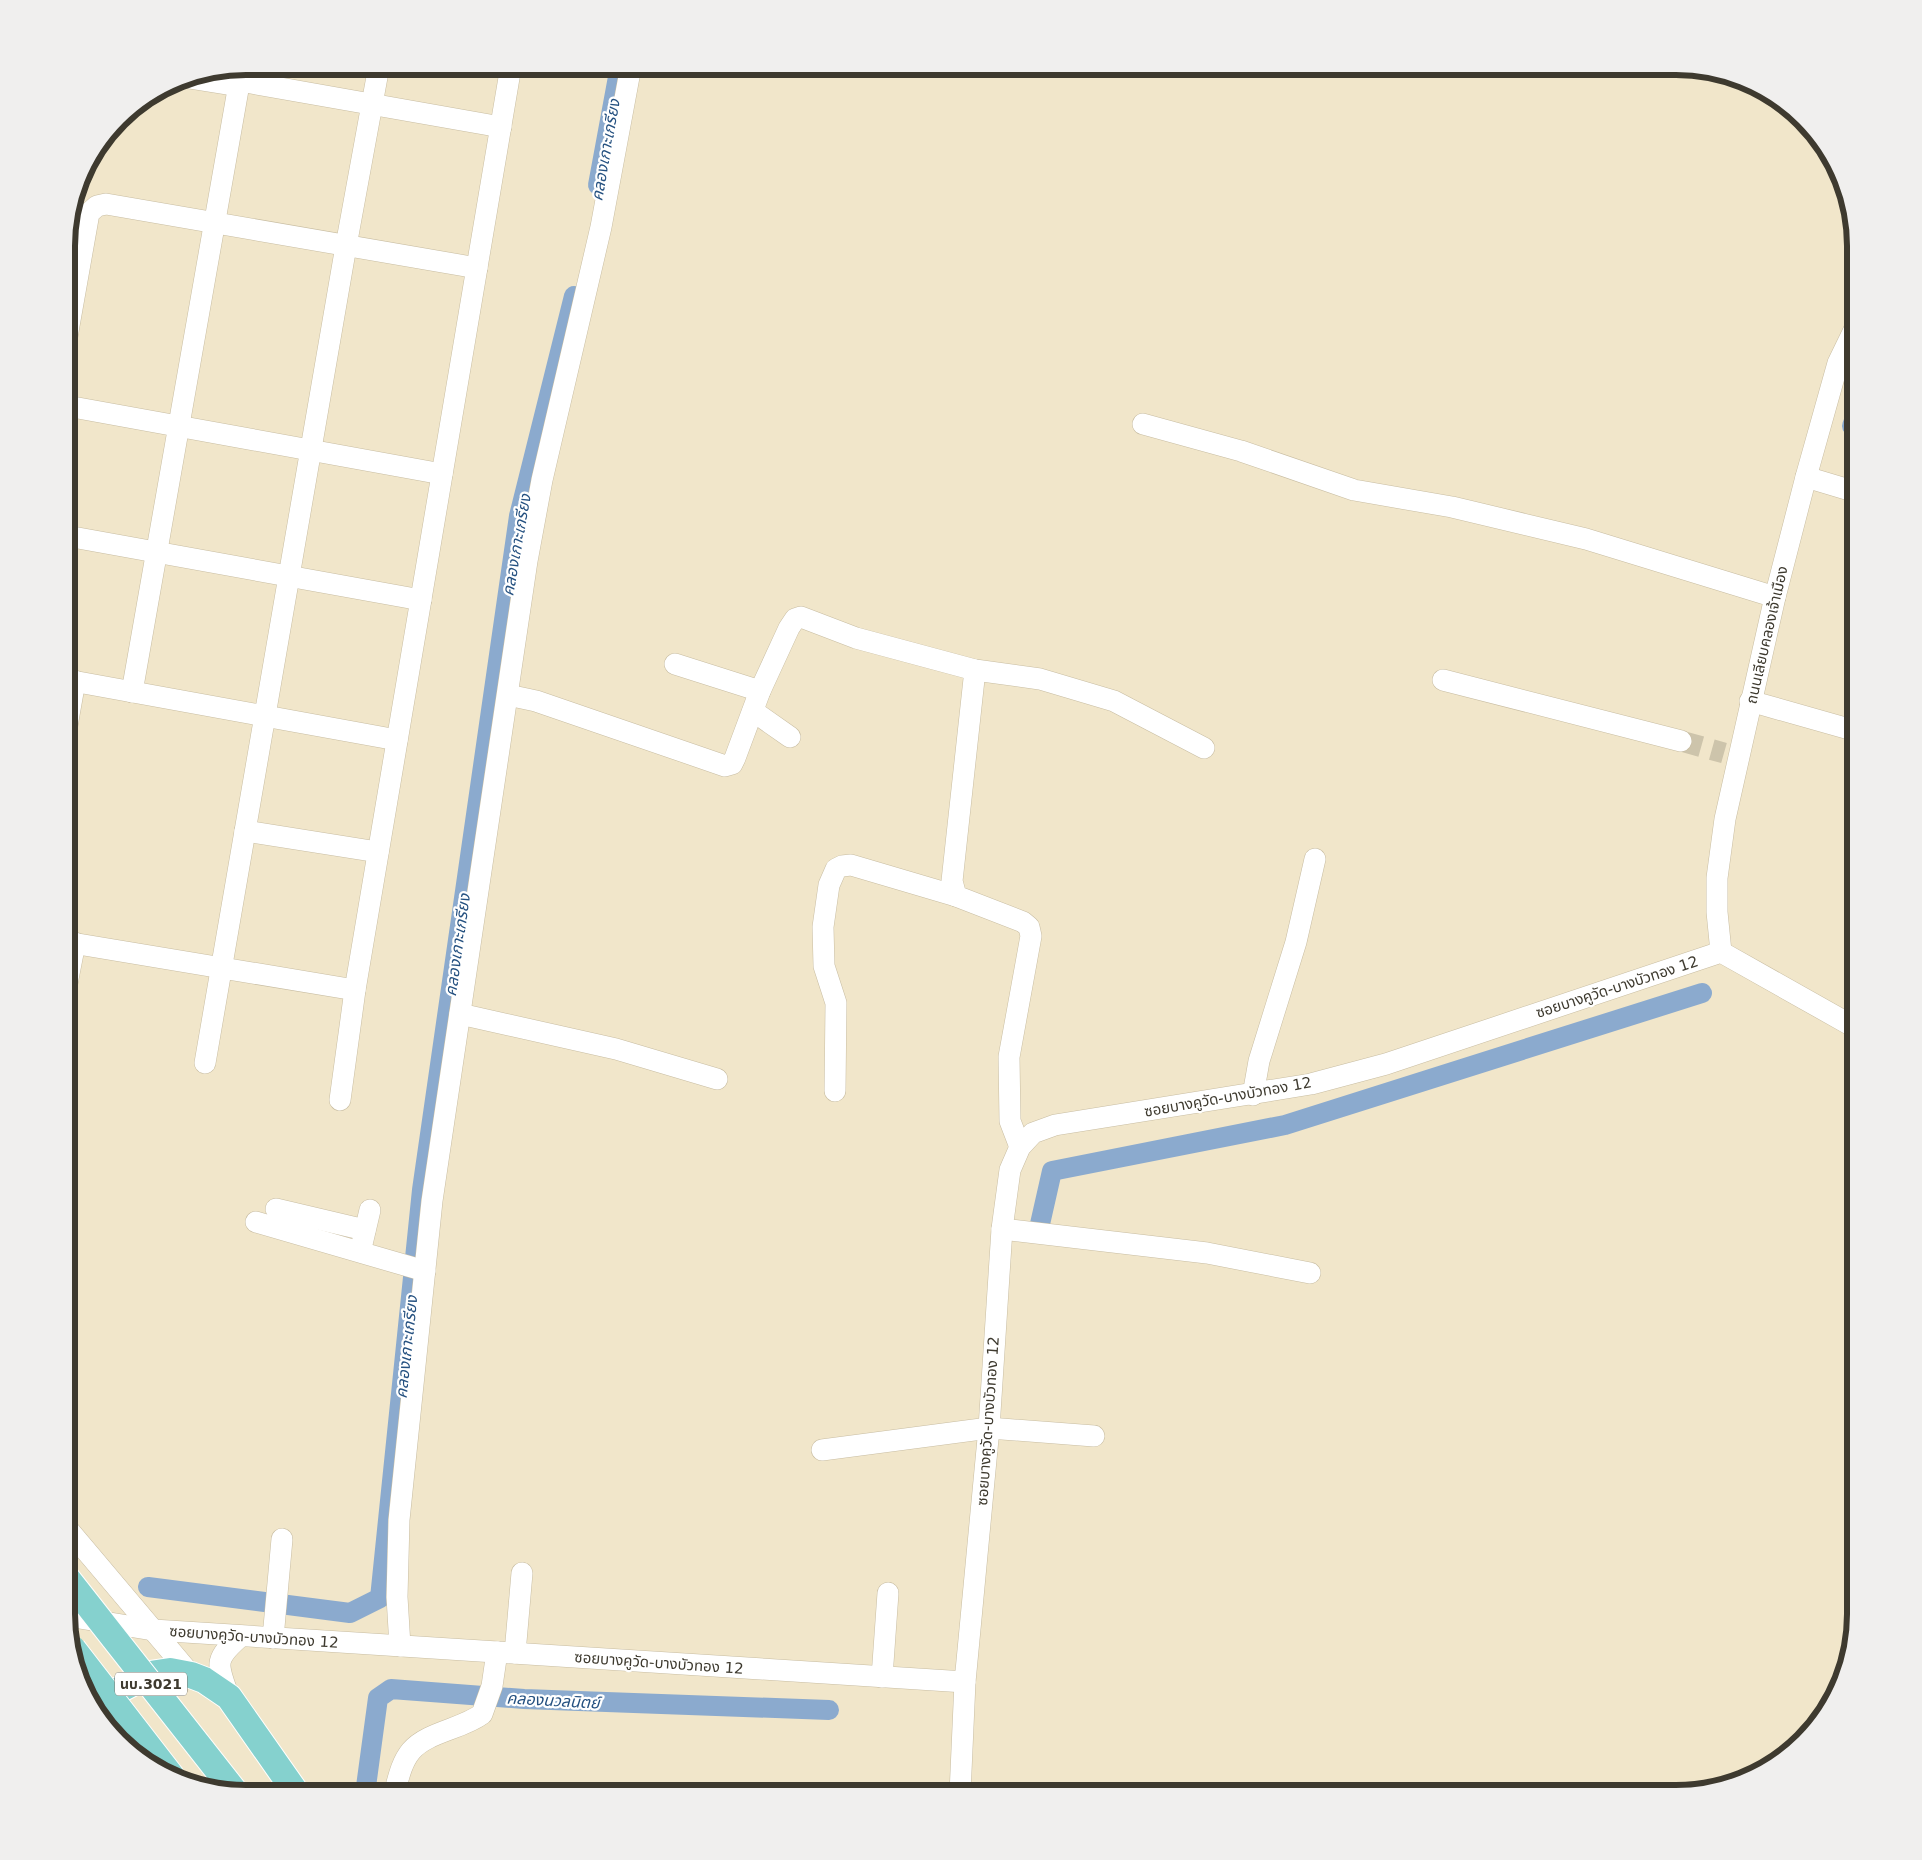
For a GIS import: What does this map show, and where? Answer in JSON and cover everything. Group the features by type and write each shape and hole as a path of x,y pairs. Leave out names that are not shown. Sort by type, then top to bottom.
{"main road":[{"name":"นบ.3021","path":"75,1588 229,1784"},
{"name":"นบ.3021","path":"82,1660 161,1762"},
{"path":"104,1708 119,1690 150,1674 170,1671 191,1675 204,1680 229,1697 290,1785"}],"street":[{"path":"205,1063 346,246 377,75"},
{"path":"340,1100 355,990 510,75"},
{"path":"400,1646 397,1597 399,1520 416,1268 432,1201 527,561 542,480 601,227 629,75"},
{"path":"213,78 240,78 372,105 501,126"},
{"path":"132,692 240,78"},
{"path":"75,292 89,214 97,206 106,204 477,268"},
{"name":"ถนนเลียบคลองเจ้าเมือง","path":"1721,952 1717,912 1718,878 1731,756 1750,701 1806,477 1838,362 1847,344"},
{"path":"75,407 442,474"},
{"path":"1143,424 1241,451 1354,490 1452,507 1586,539 1775,597"},
{"path":"1806,477 1847,489"},
{"path":"75,538 421,600"},
{"path":"508,695 536,701 725,766 732,764 760,691 789,628 795,619 801,617 856,638 975,670 1040,679 1114,702 1204,748"},
{"path":"675,664 760,691"},
{"path":"956,896 952,881 975,670"},
{"path":"1443,680 1681,741"},
{"path":"75,681 397,740"},
{"path":"1750,701 1847,726"},
{"path":"753,711 790,737"},
{"path":"245,831 378,852"},
{"path":"1253,1095 1259,1061 1296,942 1315,859"},
{"path":"835,1091 836,1003 824,966 823,927 829,885 836,869 851,865 956,896 1023,922 1029,927 1031,936 1009,1057 1010,1121 1020,1147"},
{"path":"75,943 355,990"},
{"path":"1721,952 1847,1023"},
{"name":"ซอยบางคูวัด-บางบัวทอง 12","path":"75,1617 152,1630 241,1636 273,1631 400,1646 966,1682 989,1428 1002,1229 1010,1170 1020,1147 1033,1133 1055,1125 1253,1095 1311,1084 1386,1064 1721,952"},
{"path":"460,1014 616,1049 717,1079"},
{"path":"276,1209 367,1220 360,1252"},
{"path":"256,1222 416,1268"},
{"path":"1002,1229 1207,1253 1310,1273"},
{"path":"822,1450 989,1428 1094,1436"},
{"path":"75,1538 191,1675"},
{"path":"273,1631 282,1539"},
{"path":"397,1785 404,1762 419,1743 477,1718 485,1709 492,1686 506,1653 522,1573"},
{"path":"882,1677 888,1593"},
{"path":"229,1697 220,1674 220,1661 225,1649 241,1636"},
{"path":"960,1785 966,1682"}],"waterway":[{"name":"คลองเกาะเกรียง","path":"598,185 618,75"},
{"name":"คลองเกาะเกรียง","path":"148,1587 350,1613 380,1598 422,1190 519,516 574,296"},
{"path":"1040,1224 1052,1171 1285,1125 1702,993"},
{"name":"คลองนวลนิตย์","path":"366,1785 378,1698 391,1689 524,1699 829,1710"}],"tunnel":[{"path":"1681,741 1724,753"}]}
